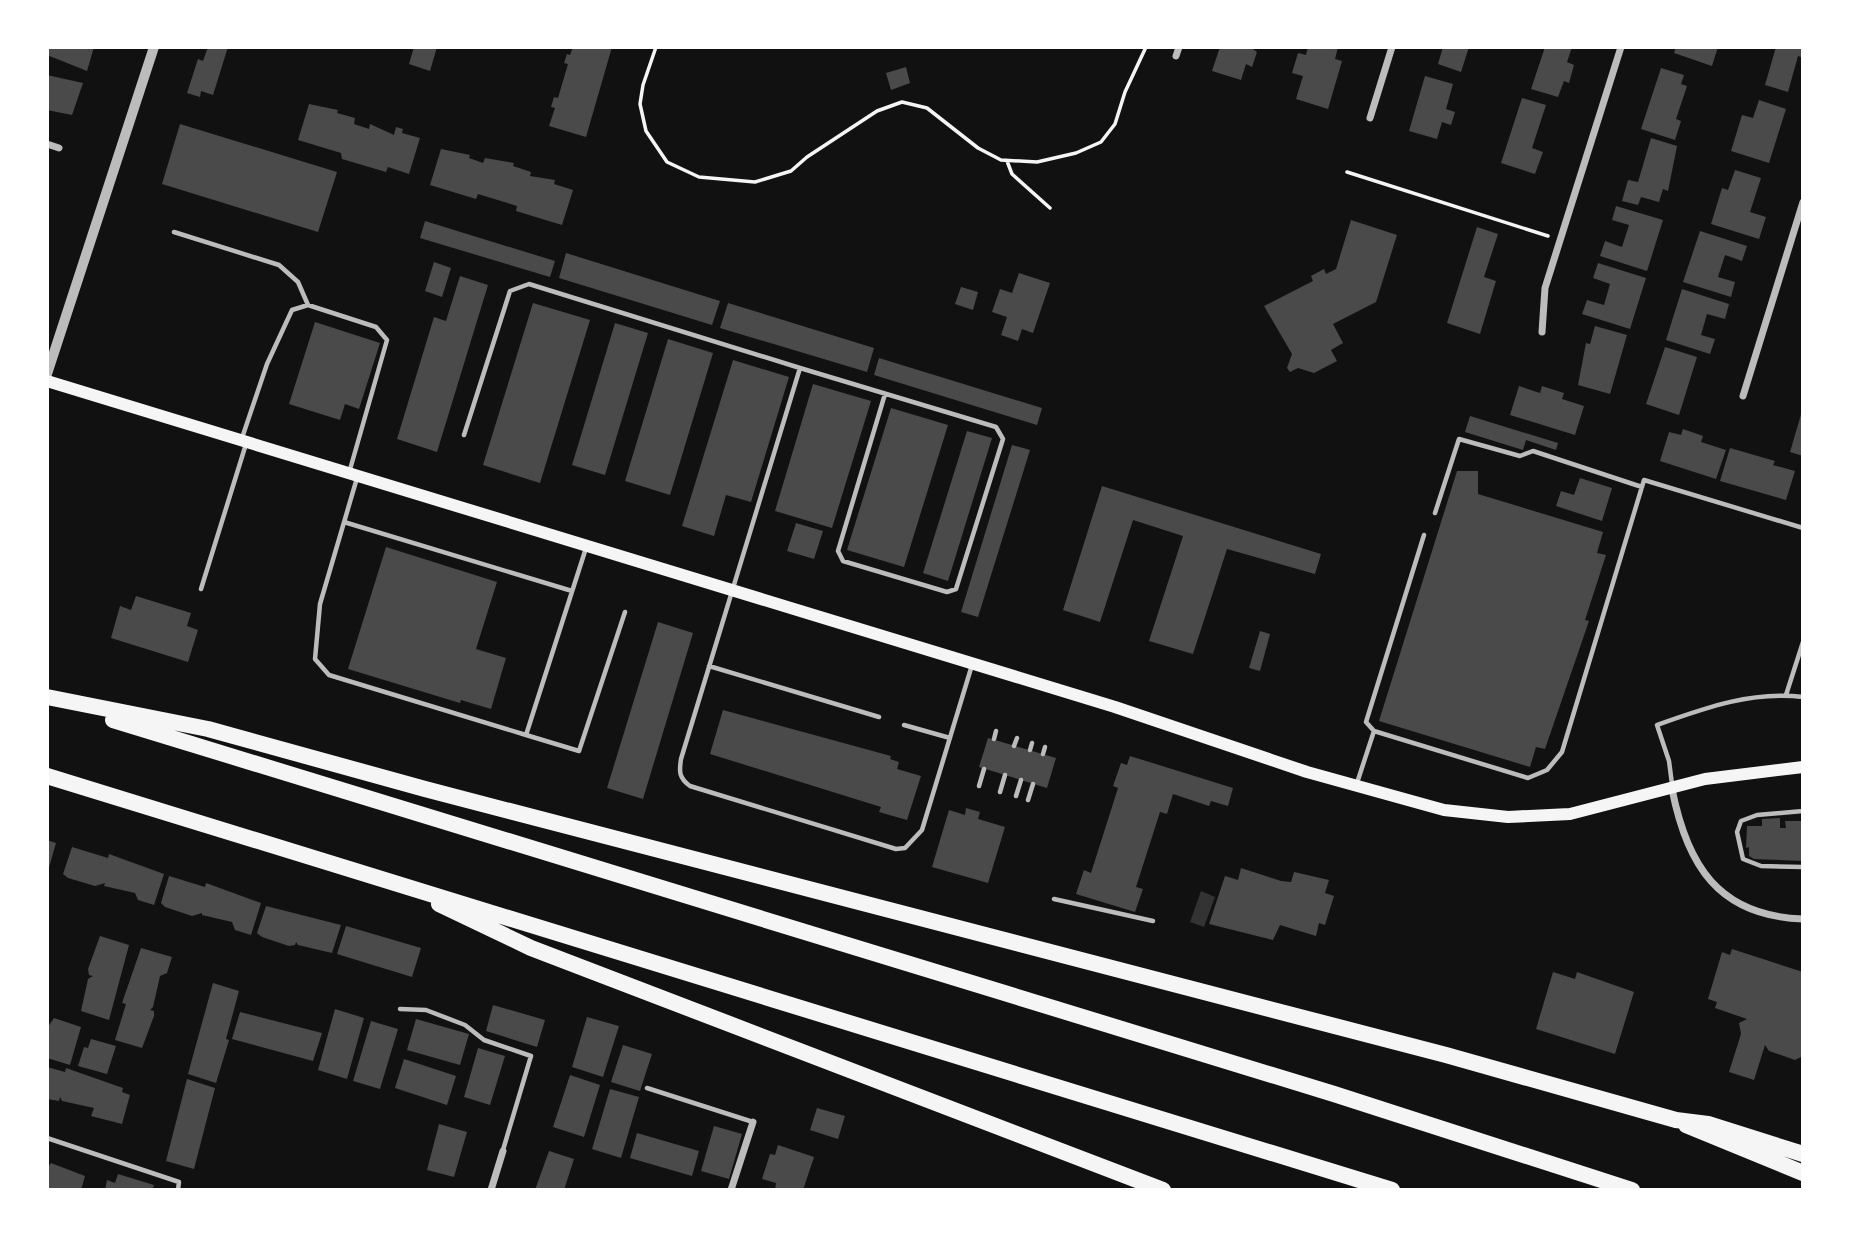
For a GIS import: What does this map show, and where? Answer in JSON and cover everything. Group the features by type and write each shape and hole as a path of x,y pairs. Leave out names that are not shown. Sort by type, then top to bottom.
{"highway":[{"path":"47,699 208,729 425,789 1446,1055 1675,1120 1708,1124 1803,1154"},
{"path":"47,699 1334,1094 1632,1190"},
{"path":"47,776 1392,1190"},
{"path":"393,881 531,948 1163,1190"},
{"path":"1675,1120 1707,1136 1776,1160 1803,1173"}],"main road":[{"path":"47,381 973,664 1356,786 1444,810 1508,817 1570,814 1705,779 1803,767"}],"street":[{"path":"47,374 154,47"},
{"path":"1176,56 1179,47"},
{"path":"1370,118 1392,47"},
{"path":"1542,332 1545,288 1621,47"},
{"path":"47,144 59,148"},
{"path":"1743,396 1803,202"},
{"path":"1672,789 1687,845 1707,878 1735,900 1760,911 1803,919"},
{"path":"731,1190 753,1122"},
{"path":"491,1190 503,1150"}],"lane":[{"path":"174,232 279,265 298,282 308,305"},
{"path":"464,435 510,291 529,284 996,427 1003,439 956,589 947,592 843,561 838,551 885,394"},
{"path":"201,589 244,442 282,327 292,310 308,305 376,327 387,340 344,522 320,604 315,659 328,675 579,751 625,612"},
{"path":"800,368 681,759 679,772 682,780 690,786 896,849 905,848 914,842 922,830 973,664"},
{"path":"1435,513 1459,439 1520,456 1534,451 1642,487"},
{"path":"1424,535 1366,722 1374,731 1528,778 1547,770 1562,752 1644,481 1803,528"},
{"path":"344,522 572,591"},
{"path":"526,735 587,547"},
{"path":"1786,695 1803,642"},
{"path":"709,666 880,718"},
{"path":"1672,789 1669,761 1657,725 1719,702 1786,695 1803,697"},
{"path":"904,725 950,738"},
{"path":"994,740 996,731"},
{"path":"1356,786 1374,731"},
{"path":"1014,746 1017,738"},
{"path":"1030,750 1032,743"},
{"path":"1043,754 1045,747"},
{"path":"979,786 984,769"},
{"path":"1000,792 1005,775"},
{"path":"1016,796 1021,780"},
{"path":"1028,800 1033,784"},
{"path":"1803,811 1757,815 1741,821 1737,832 1744,859 1761,866 1803,867"},
{"path":"1054,899 1153,922"},
{"path":"400,1009 426,1010 465,1025 484,1041 531,1056 532,1060 503,1150"},
{"path":"647,1088 753,1122"},
{"path":"47,1138 179,1182 178,1190"}],"path":[{"path":"656,47 643,85 642,119 667,162 699,177 755,182 778,177 877,111 902,102 927,108 978,148 1007,161 1055,160 1101,142 1115,124 1125,92 1146,47"},
{"path":"1007,161 1012,174 1050,208"},
{"path":"1348,172 1560,239"}],"shaded area":[{"path":"1201,891 1215,897 1204,927 1190,922"}],"building":[{"path":"47,47 94,47 87,71 47,55"},
{"path":"208,47 228,47 213,95 201,91 200,97 187,93 198,59 203,61"},
{"path":"414,47 437,47 430,71 409,64"},
{"path":"573,47 612,47 586,137 549,126 555,108 551,107 554,97 558,98 568,64 564,63"},
{"path":"1220,47 1250,47 1257,52 1252,67 1246,64 1241,80 1212,71"},
{"path":"1308,47 1338,47 1335,59 1342,61 1328,109 1296,99 1303,76 1292,73 1298,53 1306,55"},
{"path":"1443,47 1469,47 1461,72 1438,64"},
{"path":"1545,47 1572,47 1567,62 1574,65 1569,83 1564,81 1558,97 1531,89"},
{"path":"1676,47 1718,47 1712,66 1674,53"},
{"path":"1776,47 1803,47 1803,58 1798,56 1788,92 1765,85"},
{"path":"906,67 910,83 891,90 886,73"},
{"path":"1661,68 1684,75 1681,84 1687,86 1676,119 1681,121 1675,140 1641,129"},
{"path":"47,75 83,83 72,115 47,110"},
{"path":"1425,76 1453,84 1446,109 1455,112 1451,125 1442,122 1437,139 1409,131"},
{"path":"1522,98 1546,105 1532,148 1543,152 1535,174 1501,163"},
{"path":"1759,100 1786,109 1769,163 1731,151 1742,115 1753,118"},
{"path":"309,104 338,110 337,113 355,118 354,124 369,129 370,124 394,135 396,127 403,129 402,133 420,138 409,174 388,167 386,172 342,159 341,153 298,140"},
{"path":"180,124 337,172 318,232 162,184"},
{"path":"1651,138 1677,146 1668,191 1663,189 1659,202 1641,197 1638,205 1622,201 1628,180 1638,182"},
{"path":"441,149 470,155 469,158 483,163 485,158 514,163 513,166 531,172 530,176 555,180 554,184 573,190 562,225 516,211 517,206 478,194 476,199 430,185"},
{"path":"1735,170 1761,178 1750,212 1766,217 1759,239 1711,224 1722,188 1728,190"},
{"path":"1616,206 1663,220 1647,271 1600,256 1605,241 1622,247 1629,225 1612,220"},
{"path":"1351,220 1397,235 1376,302 1333,324 1343,343 1331,350 1337,361 1314,373 1298,368 1290,372 1287,368 1292,354 1264,306 1313,281 1311,276 1324,269 1326,274 1336,269"},
{"path":"425,221 555,261 550,277 420,238"},
{"path":"1477,227 1498,234 1484,277 1496,281 1480,334 1447,323"},
{"path":"1700,231 1747,246 1742,261 1725,255 1718,277 1735,282 1731,297 1683,282"},
{"path":"566,253 720,301 712,325 559,278"},
{"path":"434,262 451,268 442,297 425,291"},
{"path":"1598,263 1646,278 1630,329 1582,314 1587,300 1604,305 1610,284 1593,278"},
{"path":"1019,273 1050,283 1033,333 1022,329 1018,341 1001,335 1007,317 992,312 1000,289 1012,293"},
{"path":"460,276 488,285 437,452 397,439 434,317 446,321"},
{"path":"961,287 978,292 973,310 955,304"},
{"path":"1682,289 1729,304 1725,319 1707,314 1701,335 1715,339 1710,354 1666,340"},
{"path":"533,303 590,320 540,483 483,465"},
{"path":"728,303 874,348 867,372 720,328"},
{"path":"315,322 380,343 359,409 345,404 340,420 289,404"},
{"path":"615,323 648,333 605,475 572,465"},
{"path":"1595,326 1627,335 1610,394 1578,385 1586,343 1590,344"},
{"path":"668,339 713,353 670,495 625,481"},
{"path":"1665,347 1697,357 1679,415 1646,404"},
{"path":"879,358 1042,408 1037,425 874,375"},
{"path":"733,360 789,377 751,502 726,495 714,536 682,526"},
{"path":"813,384 871,401 832,528 775,511"},
{"path":"1519,386 1540,393 1542,386 1564,393 1562,399 1584,406 1575,435 1510,415"},
{"path":"891,408 948,425 904,567 847,550"},
{"path":"1803,411 1803,456 1790,452"},
{"path":"1470,416 1558,443 1556,450 1526,440 1523,450 1465,432"},
{"path":"1683,429 1703,436 1701,442 1726,450 1716,479 1660,461 1669,432 1681,435"},
{"path":"967,431 992,438 948,581 923,573"},
{"path":"1012,445 1030,450 978,617 961,612"},
{"path":"1730,448 1775,461 1773,465 1795,471 1786,500 1720,481"},
{"path":"1457,471 1478,471 1478,494 1603,532 1597,553 1606,555 1585,620 1589,621 1545,749 1536,747 1530,767 1379,721"},
{"path":"1580,478 1612,488 1602,521 1556,506 1561,491 1574,495"},
{"path":"1102,486 1321,554 1315,574 1227,549 1193,654 1149,641 1183,536 1133,520 1100,622 1063,610"},
{"path":"796,523 823,531 814,559 787,551"},
{"path":"386,547 497,582 476,649 506,658 491,709 461,700 460,703 348,669"},
{"path":"136,596 191,613 187,626 198,630 188,662 111,638 120,606 131,610"},
{"path":"658,622 693,633 643,799 607,788"},
{"path":"1260,631 1270,634 1260,671 1249,668"},
{"path":"723,710 891,756 890,759 899,762 897,769 921,776 907,820 879,812 881,807 710,754"},
{"path":"988,738 1056,758 1047,788 979,767"},
{"path":"1130,756 1233,788 1228,806 1211,801 1209,806 1173,794 1167,814 1160,812 1136,887 1143,889 1135,912 1076,894 1084,870 1091,873 1118,788 1113,786 1121,763 1127,765"},
{"path":"966,808 980,812 978,819 1005,827 988,883 932,867 949,810 965,815"},
{"path":"1780,818 1780,828 1786,828 1785,821 1803,821 1803,861 1754,859 1749,856 1749,847 1746,848 1747,826 1762,826 1762,819"},
{"path":"47,840 56,843 48,871 47,871"},
{"path":"72,847 108,858 109,854 164,874 154,905 138,900 135,893 104,886 105,883 95,886 68,878 63,874"},
{"path":"1241,868 1281,881 1291,882 1294,872 1329,880 1325,893 1334,896 1325,925 1319,923 1316,936 1280,925 1273,940 1209,924 1225,876 1238,880"},
{"path":"169,876 205,887 206,883 261,903 251,935 235,930 232,922 202,913 192,916 165,907 161,903"},
{"path":"266,906 341,925 332,953 298,945 296,942 295,945 289,946 262,937 257,933"},
{"path":"346,926 421,948 412,977 337,954"},
{"path":"100,936 129,945 109,1020 81,1011 88,979 93,976 89,975 88,969"},
{"path":"141,948 172,957 167,973 160,976 150,1010 154,1011 154,1016 142,1048 115,1040 126,1004 122,1003"},
{"path":"1732,949 1803,972 1803,1056 1795,1060 1769,1051 1765,1045 1754,1080 1729,1072 1741,1034 1739,1023 1747,1019 1715,1008 1717,1002 1708,999 1722,952 1730,955"},
{"path":"1553,972 1575,979 1577,972 1634,992 1615,1054 1536,1029"},
{"path":"213,983 239,991 226,1039 229,1040 216,1083 188,1074"},
{"path":"493,1005 545,1020 537,1047 486,1031"},
{"path":"335,1009 364,1018 347,1079 318,1070"},
{"path":"240,1012 322,1033 313,1061 232,1039"},
{"path":"587,1017 619,1026 603,1077 572,1067"},
{"path":"54,1018 81,1027 70,1065 47,1058 47,1028"},
{"path":"416,1019 469,1034 460,1065 407,1050"},
{"path":"371,1021 398,1029 380,1089 353,1081"},
{"path":"91,1039 116,1046 107,1074 78,1066 84,1047 88,1048"},
{"path":"623,1045 652,1054 640,1091 611,1082"},
{"path":"478,1048 505,1056 490,1105 464,1097"},
{"path":"404,1059 456,1076 447,1105 395,1088"},
{"path":"47,1067 65,1072 66,1068 123,1088 122,1092 130,1095 122,1124 91,1116 94,1108 62,1101 60,1097 59,1101 47,1099"},
{"path":"570,1075 600,1085 584,1137 553,1127"},
{"path":"187,1079 215,1088 194,1169 166,1161"},
{"path":"610,1089 639,1097 621,1158 592,1149"},
{"path":"817,1108 845,1116 838,1139 810,1130"},
{"path":"439,1124 467,1132 454,1177 427,1170"},
{"path":"714,1126 742,1134 729,1179 701,1171"},
{"path":"637,1133 699,1151 692,1176 630,1158"},
{"path":"778,1145 814,1157 803,1190 775,1190 776,1183 762,1179 770,1154 775,1155"},
{"path":"549,1151 574,1159 564,1190 535,1190"},
{"path":"51,1163 85,1176 81,1190 47,1190 47,1168"},
{"path":"118,1174 154,1185 152,1190 105,1190 107,1180 115,1183"}]}
